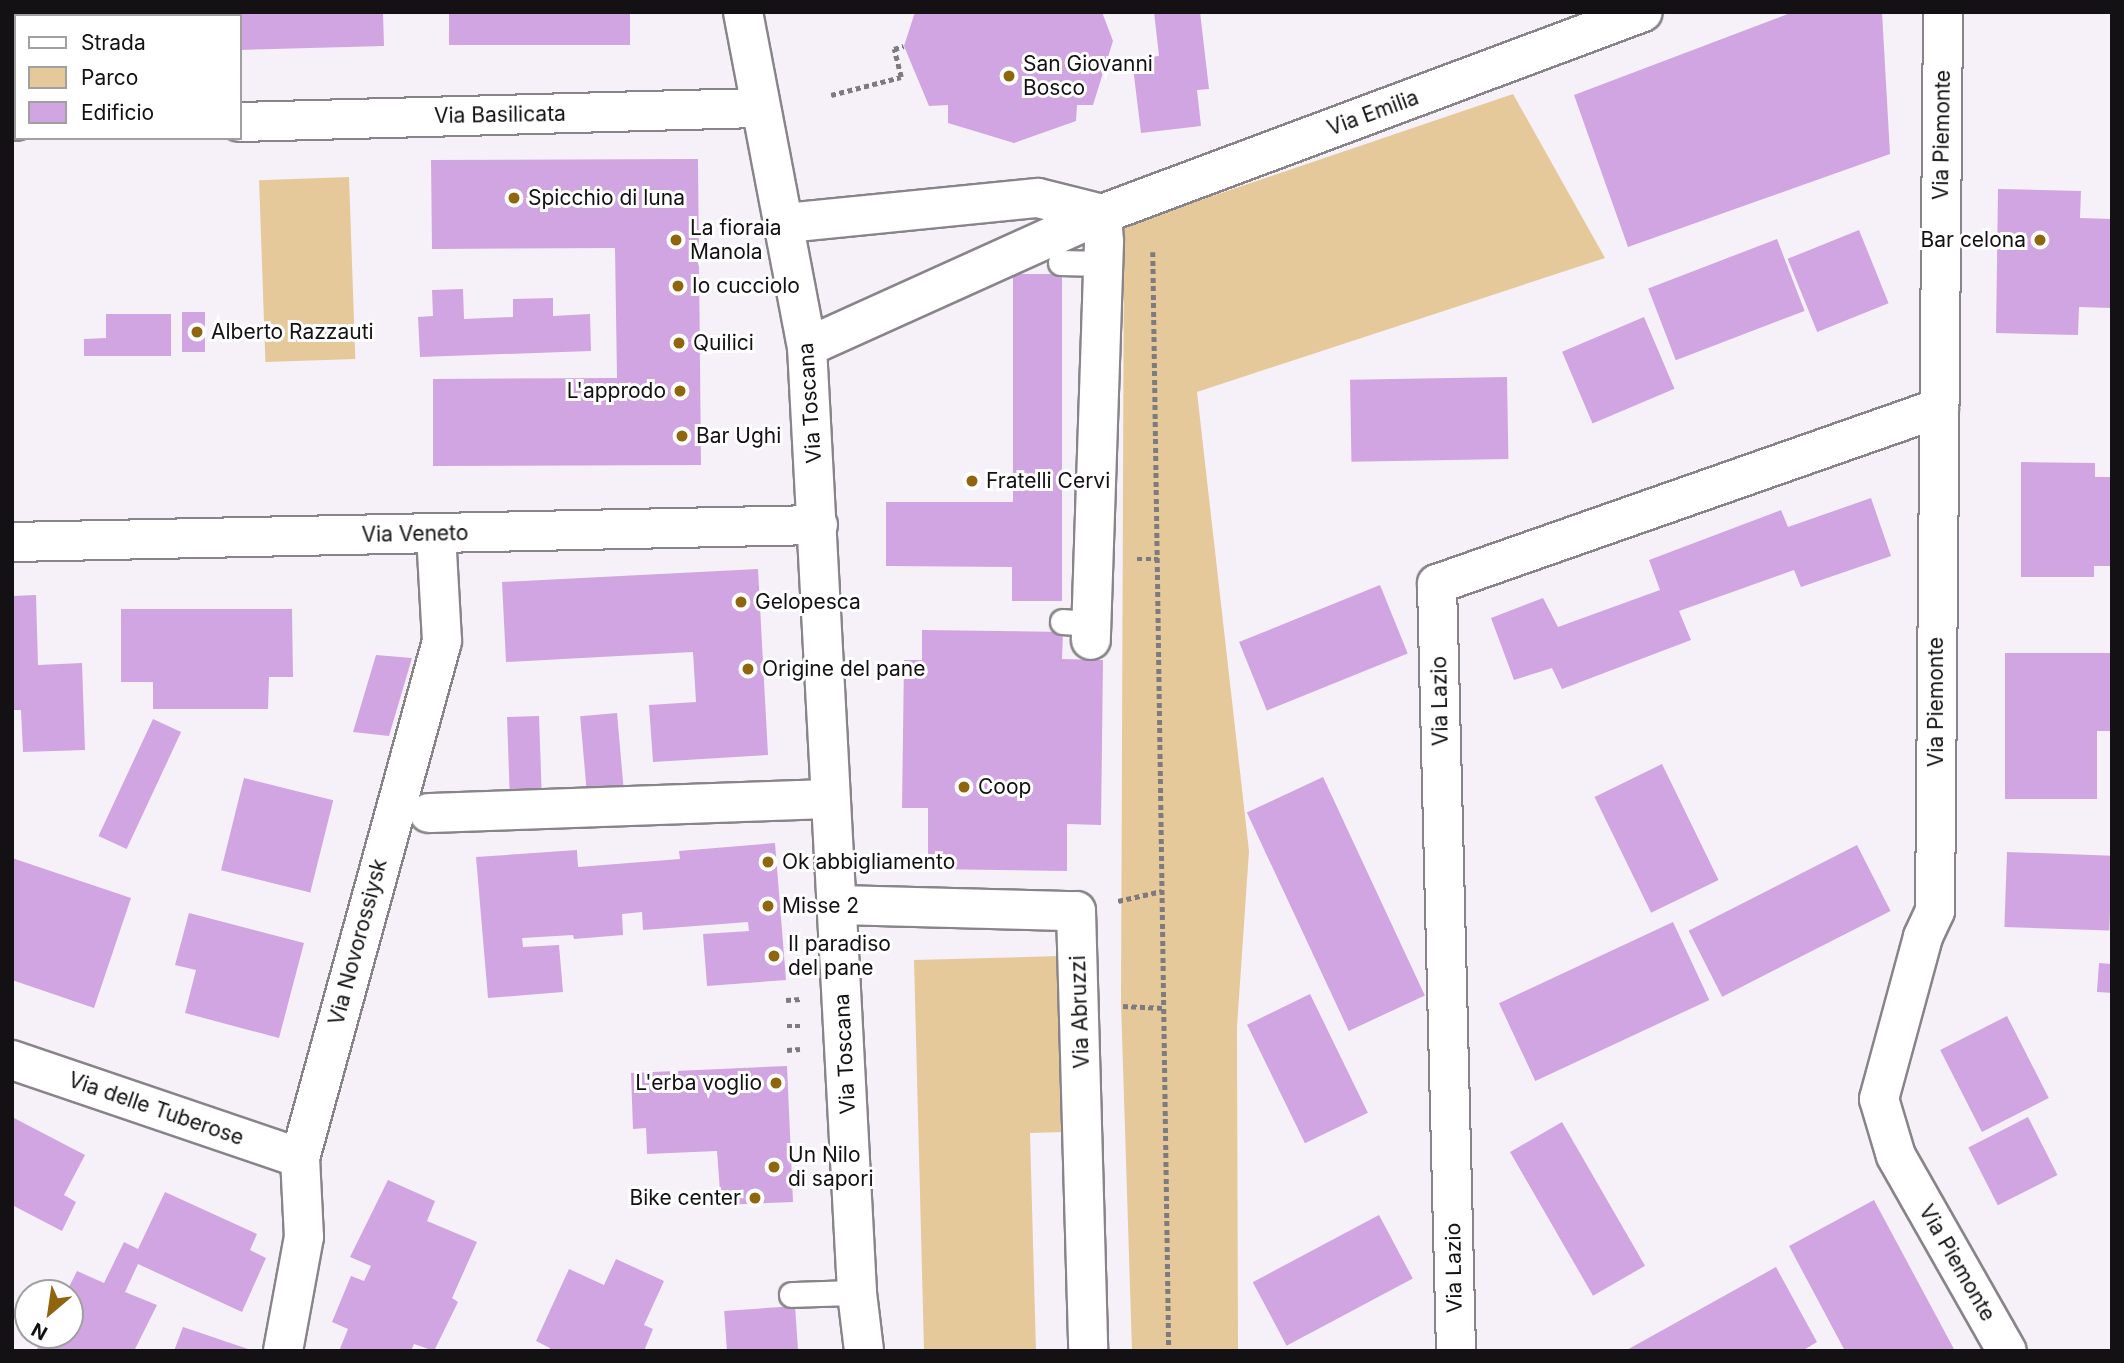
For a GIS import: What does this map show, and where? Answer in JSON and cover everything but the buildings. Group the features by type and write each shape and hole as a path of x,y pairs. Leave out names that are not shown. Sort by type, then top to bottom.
{"street":[{"name":"Via Toscana","path":"743,12 759,108 786,223 807,347 830,799 839,905 857,1293 863,1351"},
{"name":"Via Piemonte","path":"1943,12 1935,911 1923,937 1879,1098 1896,1156 2007,1351"},
{"name":"Via Emilia","path":"807,347 1102,214 1635,14"},
{"name":"Via Basilicata","path":"242,122 759,108"},
{"path":"786,223 1038,198 1102,214 1103,264 1082,629"},
{"name":"Via Lazio","path":"1456,1351 1437,584 1939,408"},
{"name":"Via Veneto","path":"12,542 818,525"},
{"name":"Via Novorossiysk","path":"283,1351 304,1237 300,1158 442,641 436,535"},
{"path":"429,813 830,799"},
{"name":"Via Abruzzi","path":"839,905 1076,911 1088,1351"},
{"name":"Via delle Tuberose","path":"12,1060 300,1158"}],"lane":[{"path":"1061,263 1103,264"},
{"path":"792,1295 857,1293"}],"path":[{"path":"831,95 901,77 894,49 904,46"},
{"path":"1153,252 1170,1351"},
{"path":"1131,559 1158,559"},
{"path":"786,1000 802,999"},
{"path":"1137,1007 1164,1008"},
{"path":"787,1050 804,1049"}],"green space":[{"path":"1513,94 1605,258 1197,392 1249,851 1237,1027 1238,1351 1132,1351 1121,1003 1124,226"},
{"path":"349,177 355,359 265,362 259,180"},
{"path":"1060,956 1065,1132 1030,1133 1036,1351 924,1351 914,960"}],"place":[{"name":"San Giovanni Bosco","path":"1009,76"},
{"name":"Spicchio di luna","path":"514,198"},
{"name":"La fioraia Manola","path":"676,240"},
{"name":"Bar celona","path":"2040,240"},
{"name":"Io cucciolo","path":"678,286"},
{"name":"Alberto Razzauti","path":"197,332"},
{"name":"Quilici","path":"679,343"},
{"name":"L'approdo","path":"680,391"},
{"name":"Bar Ughi","path":"682,436"},
{"name":"Fratelli Cervi","path":"972,481"},
{"name":"Gelopesca","path":"741,602"},
{"name":"Origine del pane","path":"748,669"},
{"name":"Coop","path":"964,787"},
{"name":"Ok abbigliamento","path":"768,862"},
{"name":"Misse 2","path":"768,906"},
{"name":"Il paradiso del pane","path":"774,956"},
{"name":"L'erba voglio","path":"776,1083"},
{"name":"Un Nilo di sapori","path":"774,1167"},
{"name":"Bike center","path":"755,1198"}]}
